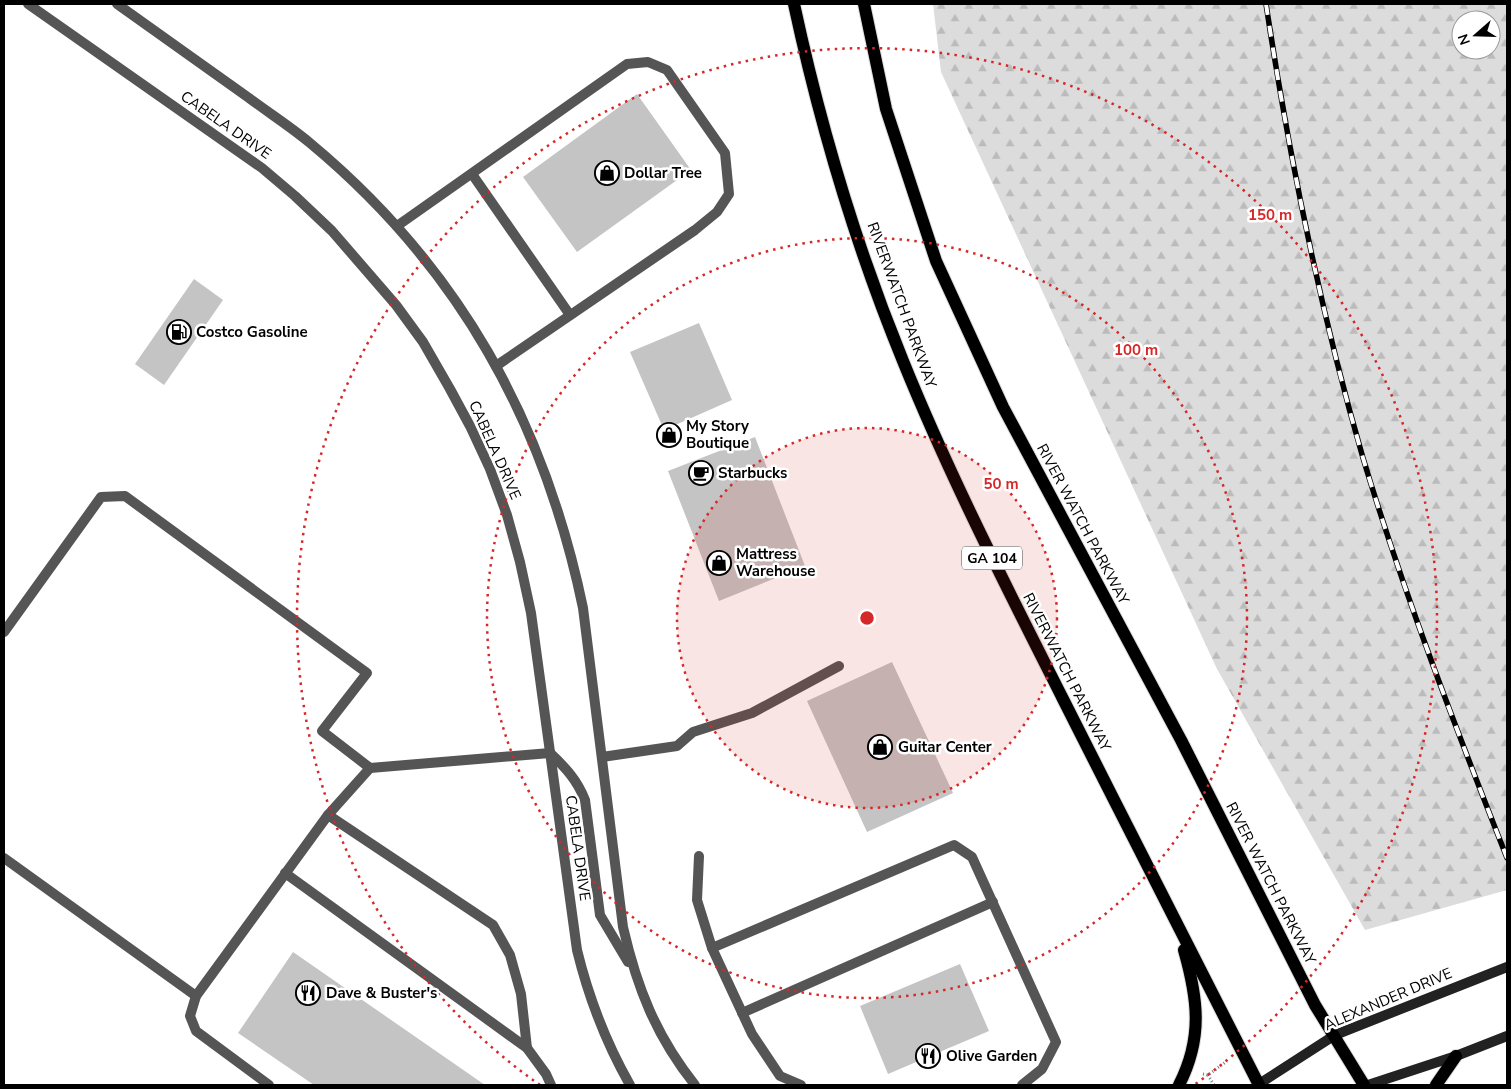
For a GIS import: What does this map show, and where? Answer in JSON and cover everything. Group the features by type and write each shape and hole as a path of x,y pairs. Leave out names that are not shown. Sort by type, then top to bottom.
{"main road":[{"name":"RIVERWATCH PARKWAY","path":"794,4 805,52 842,185 902,360 963,498 1258,1085"},
{"name":"RIVER WATCH PARKWAY","path":"864,4 886,109 936,261 1003,408 1181,740 1315,1005 1335,1035"},
{"path":"1175,921 1194,987 1197,1008 1194,1045 1187,1070 1179,1085"},
{"name":"ALEXANDER DRIVE","path":"1258,1085 1335,1035 1507,967"},
{"path":"1335,1035 1364,1085"},
{"path":"1368,1085 1456,1056 1507,1036"},
{"path":"1436,1085 1456,1056"}],"street":[{"name":"CABELA DRIVE","path":"28,4 262,168 332,231 366,267 418,335 470,426 507,515 531,613 577,950 588,995 607,1042 630,1085"},
{"path":"117,4 309,142 355,183 418,248 477,330 526,425 545,470 573,560 584,617 623,927 633,970 654,1022 674,1058 695,1085"},
{"path":"397,226 627,64 648,62 666,70 725,153 730,194 716,212 695,230 496,366"},
{"path":"472,174 570,315"},
{"path":"4,632 101,497 125,496 367,673 322,731 370,768 550,753 567,769 578,784 584,800 600,915 633,970"},
{"path":"602,757 677,746 693,732 752,713 839,666"},
{"path":"269,1085 196,1031 190,1016 196,996 328,815 370,768"},
{"path":"328,815 493,925 510,955 519,986 527,1048"},
{"path":"712,948 954,845 972,857 1056,1042 1042,1069 1022,1085"},
{"path":"699,856 697,900 712,948 752,1034 780,1076 802,1085"},
{"path":"4,858 196,996"},
{"path":"285,873 527,1048 546,1074 551,1085"},
{"path":"742,1013 993,902"},
{"path":"775,1085 780,1076"}],"path":[{"path":"1196,1074 1208,1075 1232,1058"},
{"path":"1208,1075 1214,1085"}],"green space":[{"path":"933,4 1507,4 1507,890 1365,930 1217,669 941,72"}],"building":[{"name":"Dollar Tree","path":"637,94 691,170 577,252 523,177"},
{"name":"Costco Gasoline","path":"194,279 223,300 164,385 135,364"},
{"path":"699,323 732,400 664,430 630,352"},
{"path":"755,437 805,566 719,601 668,471"},
{"name":"Guitar Center","path":"892,662 953,793 867,832 807,701"},
{"name":"Dave & Buster's","path":"293,952 485,1085 314,1085 238,1033"},
{"path":"960,964 989,1031 888,1074 860,1006"}],"railway":[{"path":"1266,4 1295,175 1319,289 1347,402 1395,559 1449,709 1507,858"}],"place":[{"name":"Dollar Tree","path":"607,173"},
{"name":"Costco Gasoline","path":"179,332"},
{"name":"My Story Boutique","path":"669,435"},
{"name":"Starbucks","path":"701,473"},
{"name":"Mattress Warehouse","path":"719,563"},
{"name":"Guitar Center","path":"880,747"},
{"name":"Dave & Buster's","path":"308,993"},
{"name":"Olive Garden","path":"928,1056"}]}
